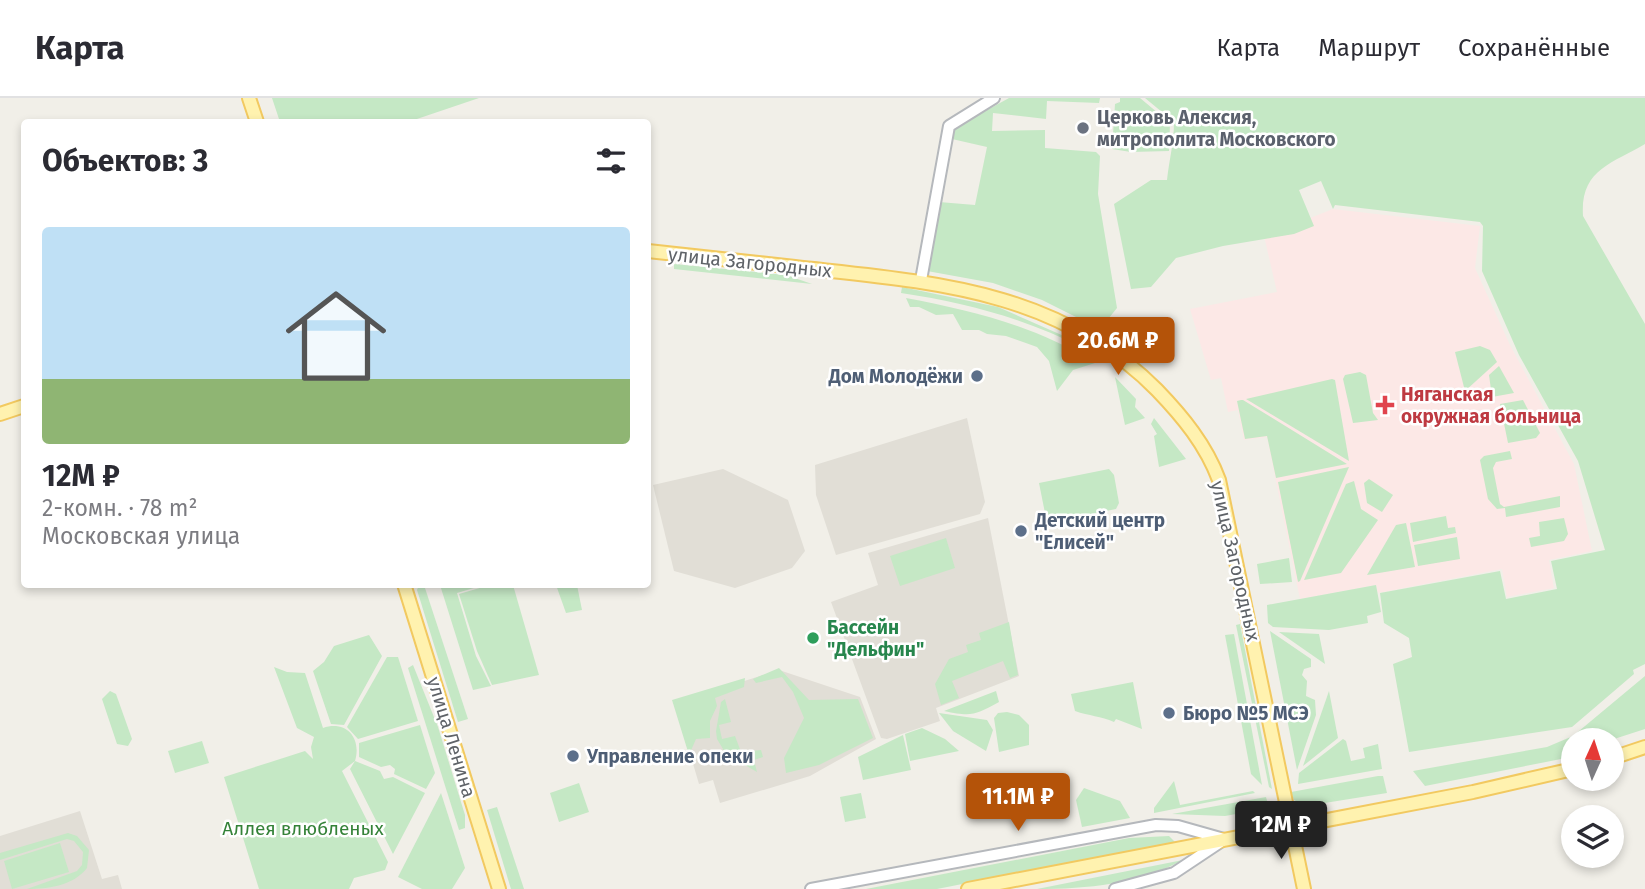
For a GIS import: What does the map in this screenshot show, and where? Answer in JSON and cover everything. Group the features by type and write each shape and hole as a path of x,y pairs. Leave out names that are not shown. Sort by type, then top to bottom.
{"main road":[{"path":"249,98 256,119"},
{"name":"улица Загородных","path":"651,251 921,281 986,293 1017,302 1095,340 1146,379 1199,439 1216,472 1228,513 1304,889"},
{"path":"0,414 21,407"},
{"name":"улица Ленина","path":"405,588 499,889"},
{"path":"1624,754 1645,747"},
{"path":"968,889 1561,771"}],"street":[{"path":"921,281 949,126 994,98"},
{"path":"811,889 1156,825 1178,826 1224,839"},
{"path":"1115,889 1174,873 1224,839"}],"shaded area":[{"name":"Няганская окружная больница","path":"1333,209 1480,226 1475,268 1510,345 1574,464 1592,551 1549,560 1554,588 1507,597 1502,569 1378,593 1376,585 1300,599 1267,437 1244,440 1238,410 1228,412 1221,378 1211,380 1190,309 1277,292 1264,236"},
{"path":"967,418 985,502 980,514 836,555 816,495 815,465"},
{"path":"723,469 788,500 805,551 792,568 735,588 674,571 653,485"},
{"path":"988,518 1019,676 936,708 940,721 887,739 881,738 831,602 878,585 868,553"},
{"path":"779,670 860,697 876,739 810,776 720,803 713,780 699,784 675,703"},
{"path":"80,811 102,879 118,875 122,889 0,889 0,836"}],"green space":[{"path":"272,98 479,98 417,119 279,119"},
{"path":"1009,98 1100,98 1099,103 1047,101 1046,119 993,113 992,131 1045,130 1045,148 1096,152 1100,156 1098,194 1117,308 1100,329 1042,300 993,283 927,271 939,202 975,205 987,147 952,139 953,129"},
{"path":"1120,98 1140,98 1170,123 1169,151 1131,152 1112,149 1115,104 1120,102"},
{"path":"1145,98 1645,98 1645,144 1610,163 1592,178 1583,201 1583,216 1645,324 1645,664 1633,670 1634,674 1572,727 1409,752 1393,664 1412,657 1409,638 1384,623 1380,593 1500,571 1506,599 1557,589 1551,561 1605,550 1578,461 1519,355 1482,271 1483,226 1480,222 1335,205 1333,209 1321,181 1299,190 1314,226 1294,234 1223,246 1176,258 1151,287 1131,289 1114,204 1151,180 1167,180 1174,122"},
{"path":"674,264 786,275 812,284 674,269"},
{"path":"902,287 998,307 1089,347 1087,350 1042,329 997,314 901,293"},
{"path":"906,298 956,308 1004,322 1050,339 1095,363 1073,370 1057,391 1049,361 1037,347 1006,336 987,334 979,330 962,330 953,314 936,315 919,307 910,307"},
{"path":"1480,346 1490,350 1497,362 1465,391 1455,352"},
{"path":"1499,366 1514,393 1492,397 1489,375"},
{"path":"1360,372 1366,375 1373,413 1378,420 1353,423 1343,379 1345,375"},
{"path":"1115,377 1136,399 1135,407 1145,418 1125,425"},
{"path":"1335,380 1349,461 1246,399"},
{"path":"1243,400 1347,464 1276,478 1267,436 1245,439 1237,401"},
{"path":"1523,400 1540,433 1536,438 1508,443 1500,404"},
{"path":"1154,418 1186,459 1159,467 1154,436 1157,434 1151,424"},
{"path":"1510,451 1512,459 1496,462 1493,468 1500,504 1504,507 1560,496 1560,507 1506,517 1505,508 1497,509 1488,499 1480,460 1484,456"},
{"path":"1349,467 1300,581 1298,582 1278,482"},
{"path":"1109,469 1114,475 1119,503 1116,509 1047,523 1039,483"},
{"path":"1369,479 1393,495 1382,512 1367,503 1364,483"},
{"path":"1354,481 1361,509 1378,520 1341,573 1304,580 1346,484"},
{"path":"1446,516 1448,528 1455,527 1456,533 1413,542 1410,523"},
{"path":"1564,518 1568,534 1564,541 1531,547 1529,538 1540,536 1539,522"},
{"path":"1406,523 1415,567 1367,575 1396,525"},
{"path":"1457,537 1460,559 1418,566 1414,545"},
{"path":"946,538 955,568 900,586 890,556"},
{"path":"1289,558 1292,582 1260,584 1257,564"},
{"path":"1376,585 1381,612 1367,616 1368,623 1329,630 1273,627 1268,623 1267,605"},
{"path":"425,588 468,719 458,722 417,590"},
{"path":"441,588 474,588 457,593 476,656 491,686 473,690"},
{"path":"480,588 514,588 539,675 492,685 477,651 459,594"},
{"path":"557,588 578,588 582,610 566,613"},
{"path":"1009,622 1018,675 1010,678 1003,661 952,681 959,698 941,705 935,684 949,659 968,652 966,645 981,640 979,633"},
{"path":"1240,624 1272,789 1269,787 1236,625"},
{"path":"1270,631 1311,659 1311,667 1304,669 1302,675 1307,681 1306,696 1315,700 1316,715 1297,770"},
{"path":"1279,632 1319,634 1325,664"},
{"path":"1234,634 1262,785 1251,774 1225,635"},
{"path":"369,635 382,656 344,725 331,724 313,671 324,662 334,646"},
{"path":"387,657 398,657 418,721 358,739 347,727"},
{"path":"413,665 438,727 465,815 465,828 459,830 408,668"},
{"name":"Аллея влюбленых","path":"274,667 287,672 305,673 323,728 339,727 354,738 357,753 355,761 342,771 388,862 385,870 354,878 349,889 259,889 224,777 305,751 313,759 311,747 314,737 297,728"},
{"path":"779,668 809,700 858,699 873,738 819,765 786,773 784,758 804,718 793,692 782,677 756,683 753,679"},
{"path":"1645,676 1645,729 1624,736 1624,728 1583,728"},
{"path":"745,678 744,687 715,698 717,706 710,721 710,738 696,739 689,755 672,700"},
{"path":"1133,682 1142,729 1116,719 1114,722 1075,711 1071,694"},
{"path":"110,691 116,694 132,739 128,746 117,744 102,699"},
{"path":"996,691 999,702 978,712 961,714 944,711"},
{"path":"1329,691 1338,738 1303,766"},
{"path":"725,699 731,722 719,725 722,739 735,736 741,752 761,750 763,757 754,760 757,772 726,754 717,739 721,702"},
{"path":"939,713 987,720 993,730 986,751 953,731"},
{"path":"998,713 1019,715 1029,725 1029,745 999,752 994,718"},
{"path":"420,725 435,773 426,789 394,774 395,769 390,765 381,767 359,757 359,743"},
{"path":"922,728 945,739 959,751 910,761 905,734"},
{"path":"903,735 911,770 863,780 858,757"},
{"path":"1343,739 1346,741 1351,761 1365,758 1363,748 1378,744 1382,769 1298,784 1299,773"},
{"path":"202,741 209,763 175,773 168,751"},
{"path":"1561,741 1561,759 1425,786 1413,771 1547,747"},
{"path":"355,761 380,771 384,779 393,777 425,793 393,854 350,769"},
{"path":"1383,776 1387,793 1306,806 1294,800 1291,792"},
{"path":"1174,781 1180,805 1253,791 1255,793 1154,813 1154,808"},
{"path":"579,783 589,812 559,822 550,793"},
{"path":"1084,788 1120,801 1130,818 1082,827 1076,800"},
{"path":"441,793 465,868 452,889 422,889 398,877"},
{"path":"861,793 866,818 845,822 840,797"},
{"path":"1266,797 1269,808 1225,816 1172,814"},
{"path":"497,807 524,889 511,889 487,810"},
{"path":"68,833 77,836 89,850 87,868 67,883 27,889 77,871 82,865 83,852 74,841 67,839 0,860 0,853"},
{"path":"1169,836 1175,842 937,889 866,889 1129,838"},
{"path":"60,843 69,872 12,889 4,861"},
{"path":"1183,860 1148,875 1112,884 1037,889"}],"place":[{"name":"Церковь Алексия, митрополита Московского","path":"1083,128"},
{"name":"Дом Молодёжи","path":"977,376"},
{"name":"Няганская окружная больница","path":"1385,405"},
{"name":"Детский центр \"Елисей\"","path":"1021,531"},
{"name":"Бассейн \"Дельфин\"","path":"813,638"},
{"name":"Бюро №5 МСЭ","path":"1169,713"},
{"name":"Управление опеки","path":"573,756"}]}
